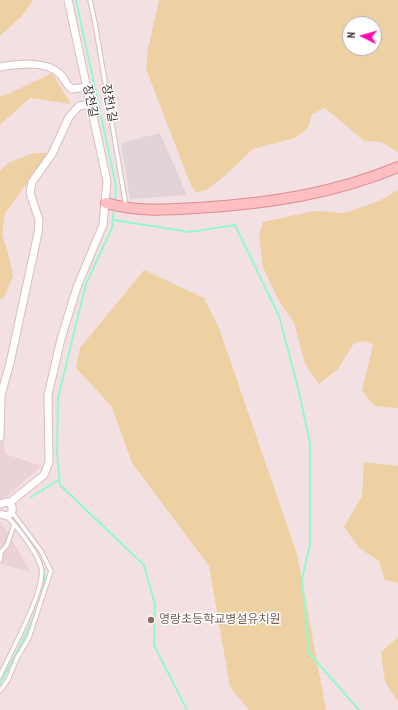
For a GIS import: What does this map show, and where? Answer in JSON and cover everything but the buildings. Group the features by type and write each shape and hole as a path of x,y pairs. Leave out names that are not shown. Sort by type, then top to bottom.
{"street":[{"name":"장천길","path":"10,503 44,475 49,462 48,395 61,339 77,287 102,225 107,204 107,182 68,0"},
{"path":"0,67 18,64 50,67 60,73 72,89 87,87"},
{"path":"0,437 1,395 10,363 38,233 39,220 30,193 32,182 52,154 69,117 79,106 90,104"},
{"path":"107,204 149,211 245,206 311,195 364,181 398,167"},
{"path":"0,504 4,502 10,503 13,507 6,514"}],"lane":[{"name":"장천1길","path":"90,0 95,23 124,207"},
{"path":"0,676 24,630 41,581 42,568 6,514"},
{"path":"0,691 29,638 51,571 41,551 6,514"},
{"path":"0,560 1,552 7,545 14,525"}],"shaded area":[{"path":"0,0 33,0 23,15 0,36"},
{"path":"159,0 398,0 398,152 381,142 364,141 325,108 312,114 308,128 295,138 253,149 222,178 206,190 196,193 190,183 146,69 148,49"},
{"path":"52,73 71,104 30,98 0,125 0,96 8,94"},
{"path":"160,133 187,195 130,199 121,143"},
{"path":"34,153 49,153 5,213 2,235 8,252 13,276 4,297 0,299 0,171 8,163"},
{"path":"398,190 398,408 374,406 362,391 373,345 366,341 354,343 338,369 319,384 305,364 294,323 278,299 263,267 259,235 263,222 314,211 344,213 379,201"},
{"path":"144,270 204,298 219,328 297,554 326,710 249,710 230,687 209,566 132,463 112,407 76,368 80,348"},
{"path":"0,403 5,454 42,466 0,502"},
{"path":"364,462 398,466 398,583 385,580 379,561 359,548 344,527 362,496"},
{"path":"0,521 31,572 0,564"},
{"path":"398,637 398,702 385,682 381,652"}],"waterway":[{"path":"76,0 116,186 115,202"},
{"path":"114,208 112,228 86,284 58,398 57,454 60,485 144,565 155,604 154,645 187,710"},
{"path":"113,220 190,232 235,225 279,316 298,388 310,443 310,544 302,579 309,653 359,710"},
{"path":"31,497 60,479"},
{"path":"0,683 22,643 38,607 43,591 44,577 42,567"}],"place":[{"name":"영랑초등학교병설유치원","path":"151,620"}]}
